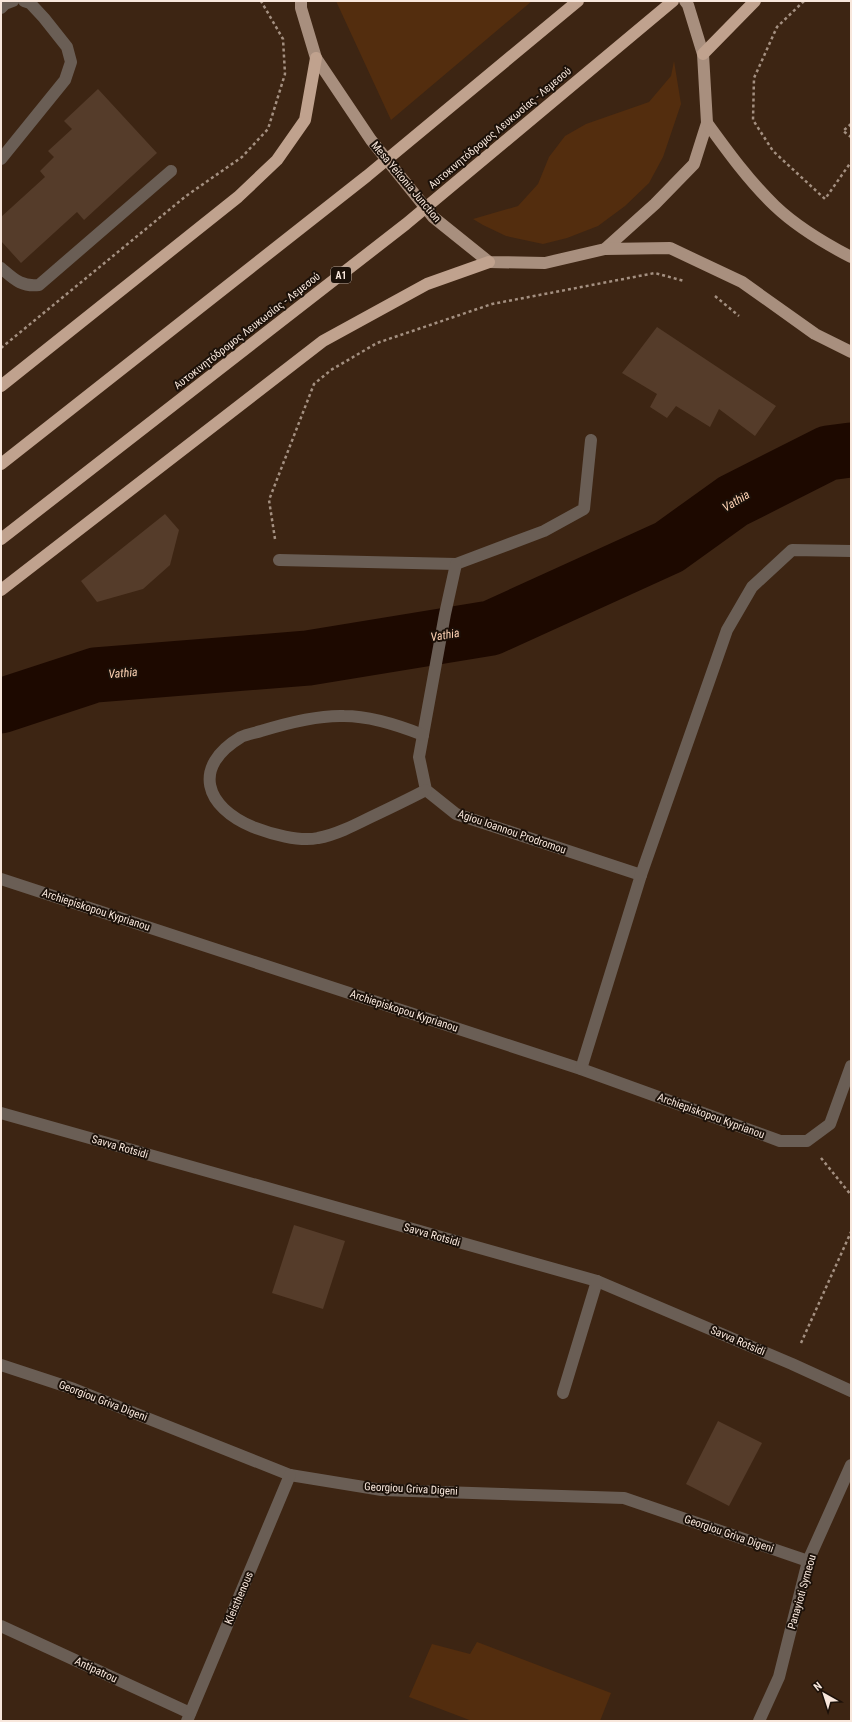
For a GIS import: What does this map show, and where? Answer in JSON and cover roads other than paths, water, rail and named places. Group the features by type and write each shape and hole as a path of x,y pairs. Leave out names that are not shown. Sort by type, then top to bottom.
{"highway":[{"path":"1,464 367,176 578,1"},
{"name":"Αυτοκινητόδρομος Λευκωσίας - Λεμεσού","path":"1,539 406,224 673,1"},
{"path":"703,54 755,1"},
{"path":"1,386 238,197 277,160 305,120 316,58"},
{"path":"1,590 323,341 427,284 489,262"}],"main road":[{"path":"605,248 655,204 694,164 707,122 703,54 688,5 685,1"},
{"name":"Mesa Yeitonia Junction","path":"299,3 316,58 371,140 434,217 489,262"},
{"path":"707,122 741,170 775,206 820,241 851,257"},
{"path":"489,262 545,263 605,248 670,248 742,282 815,334 851,352"}],"street":[{"path":"1,8 5,4 14,1"},
{"path":"1,159 65,80 71,62 67,47 30,3 24,1"},
{"path":"1,268 14,279 27,286 39,285 171,171"},
{"path":"279,560 456,564 544,531 584,509 591,440"},
{"path":"581,1069 641,875 726,630 752,587 792,550 851,550"},
{"path":"423,735 398,725 372,719 344,716 298,721 242,736 225,748 213,765 208,779 212,795 223,809 242,822 264,831 293,838 318,838 347,828 426,790 419,757 437,664 445,614 456,564"},
{"name":"Agiou Ioannou Prodromou","path":"426,790 456,814 641,875"},
{"name":"Archiepiskopou Kyprianou","path":"1,879 581,1069 780,1141 807,1141 830,1124 851,1066"},
{"name":"Savva Rotsidi","path":"1,1113 597,1281 792,1364 851,1391"},
{"path":"563,1393 597,1281"},
{"name":"Georgiou Griva Digeni","path":"1,1365 74,1389 290,1476 382,1490 624,1498 808,1561"},
{"name":"Panayioti Symeou","path":"759,1721 779,1677 808,1561 851,1465"},
{"name":"Kleisthenous","path":"189,1717 290,1476"},
{"name":"Antipatrou","path":"1,1626 189,1717"}],"waterway":[{"name":"Vathia","path":"1,706 95,675 308,658 491,628 669,547 733,501 828,453 851,450"}]}
